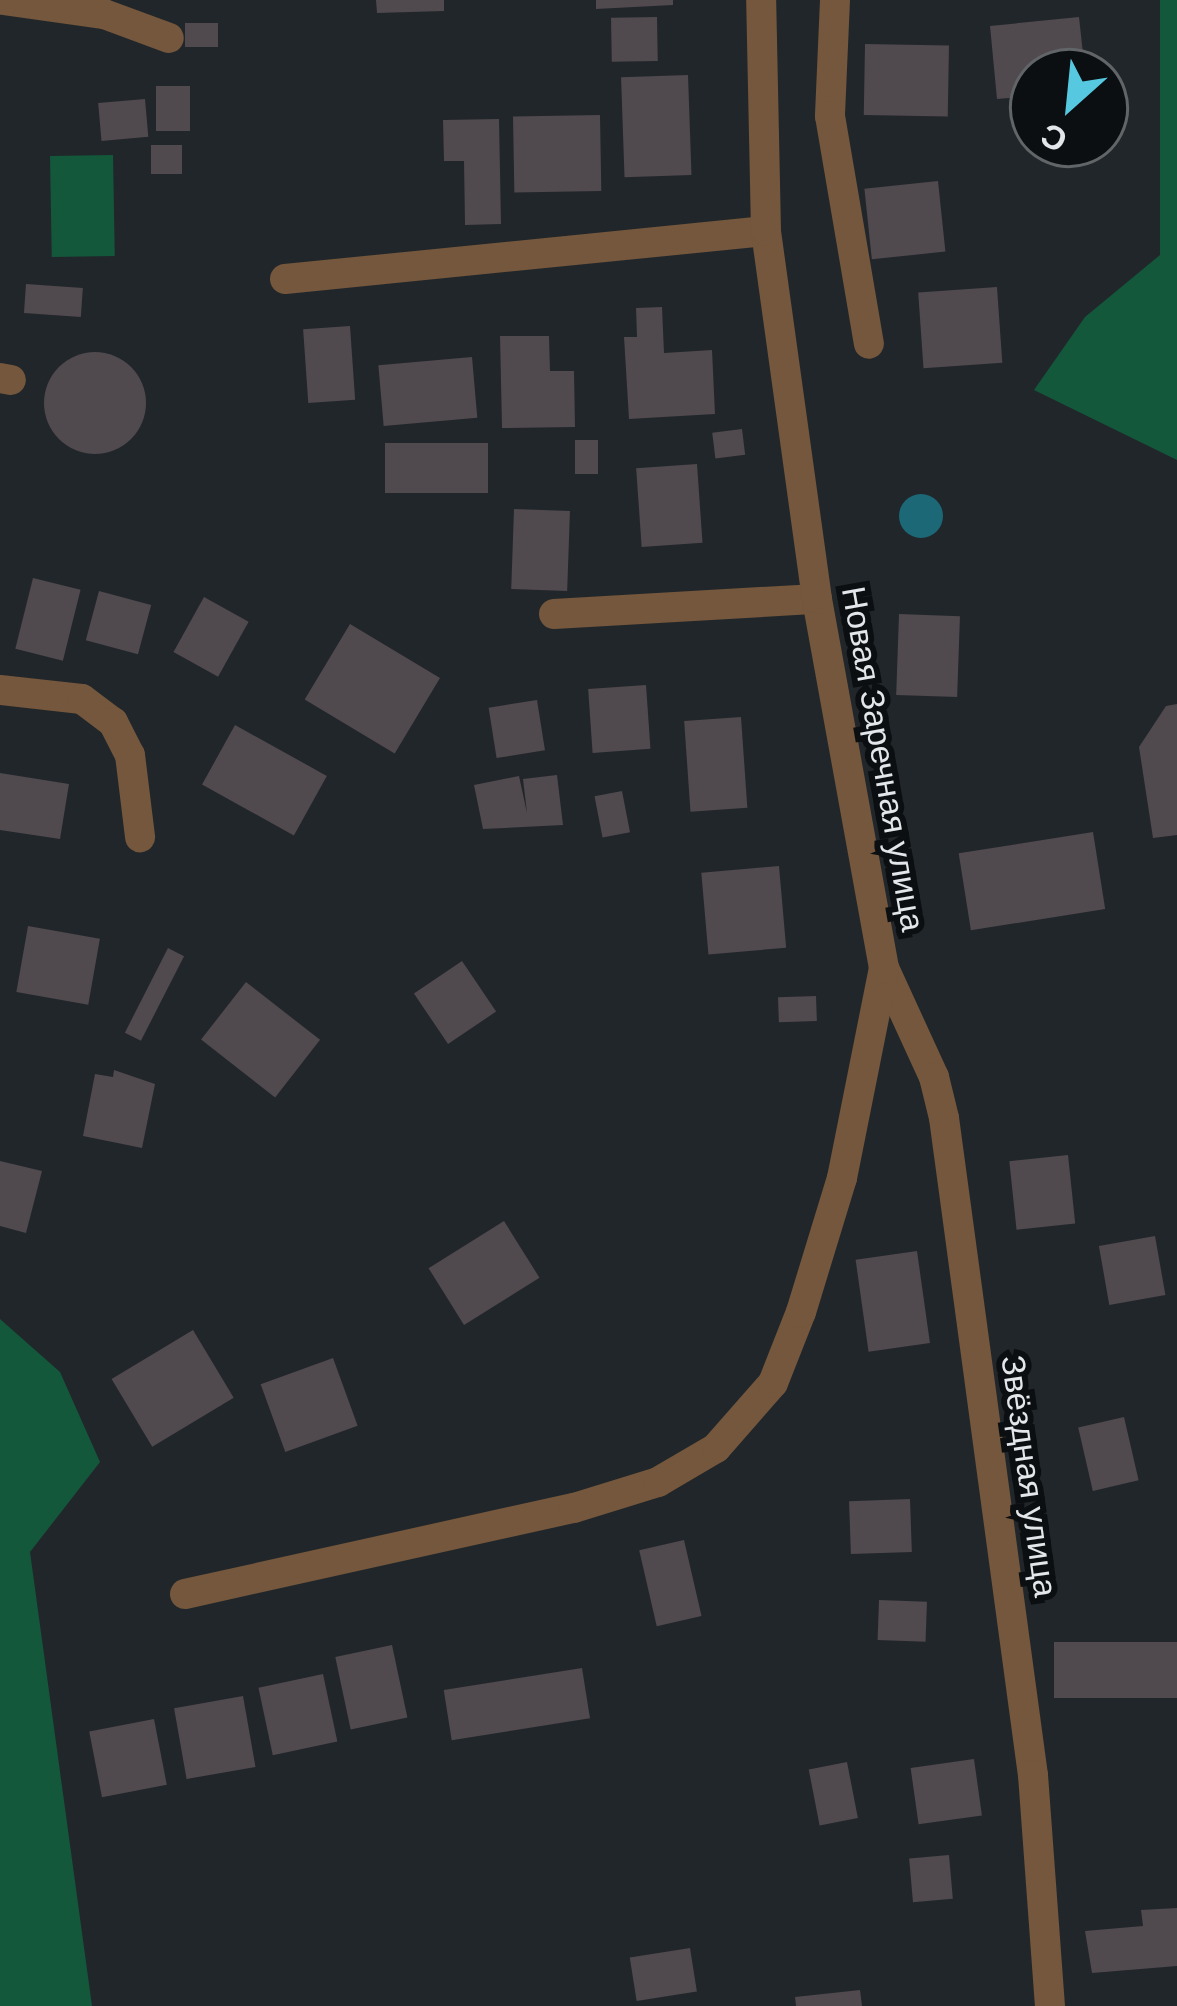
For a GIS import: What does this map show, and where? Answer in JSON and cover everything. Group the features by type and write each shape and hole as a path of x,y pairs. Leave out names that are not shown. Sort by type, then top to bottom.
{"street":[{"path":"3,0 104,14 169,38"},
{"name":"Новая Заречная улица","path":"184,1594 574,1508 658,1482 716,1448 772,1383 801,1312 842,1178 884,968 817,599 766,231 761,0"},
{"path":"836,0 830,116 868,344"},
{"path":"285,279 766,231"},
{"path":"554,614 817,599"},
{"path":"0,690 82,699 113,722 130,755 140,837"},
{"name":"Звёздная улица","path":"884,968 934,1077 944,1118 1033,1775 1050,2006"}],"green space":[{"path":"1160,0 1177,0 1177,460 1034,390 1085,317 1160,255"},
{"path":"113,155 115,256 52,257 50,156"},
{"path":"0,1319 60,1372 100,1462 30,1552 92,2006 0,2006"}],"water":[{"path":"921,494 937,500 943,516 937,532 921,538 905,532 899,516 905,500"}],"building":[{"path":"376,0 444,0 444,11 377,13"},
{"path":"596,0 673,0 673,5 596,9"},
{"path":"657,17 658,61 612,62 611,18"},
{"path":"1079,17 1082,48 1009,48 1009,98 997,99 990,26"},
{"path":"185,23 218,23 218,47 185,47"},
{"path":"865,44 949,45 948,116 864,115"},
{"path":"688,75 691,175 625,177 621,77"},
{"path":"156,86 190,86 190,131 156,131"},
{"path":"145,99 148,137 101,141 98,103"},
{"path":"600,115 601,191 514,193 513,117"},
{"path":"499,119 501,224 465,225 464,161 444,161 443,120"},
{"path":"151,145 182,145 182,174 151,174"},
{"path":"938,181 945,252 872,259 864,189"},
{"path":"26,284 83,288 81,317 24,313"},
{"path":"997,287 1002,363 923,368 918,293"},
{"path":"662,307 664,353 712,350 715,414 629,419 624,337 637,337 636,308"},
{"path":"350,326 355,400 308,403 303,329"},
{"path":"500,336 549,336 550,371 574,371 575,427 502,428"},
{"path":"95,352 115,356 131,367 142,383 146,403 142,423 131,439 115,450 95,454 75,450 59,439 48,423 44,403 48,383 59,367 75,356"},
{"path":"472,357 477,418 384,426 378,365"},
{"path":"742,429 745,455 715,458 712,433"},
{"path":"575,440 598,440 598,474 575,474"},
{"path":"385,443 488,443 488,493 385,493"},
{"path":"697,464 703,543 642,547 636,468"},
{"path":"514,509 570,511 567,591 511,589"},
{"path":"33,578 81,590 63,661 15,649"},
{"path":"99,591 151,605 138,654 86,640"},
{"path":"204,597 249,622 218,677 173,652"},
{"path":"899,614 960,616 957,697 896,695"},
{"path":"350,624 440,678 395,754 305,699"},
{"path":"646,685 650,749 593,753 588,689"},
{"path":"537,700 545,750 497,758 489,708"},
{"path":"1177,704 1177,835 1153,838 1139,747 1166,706"},
{"path":"741,717 747,808 690,812 684,721"},
{"path":"235,725 327,776 294,835 202,784"},
{"path":"0,773 69,784 60,839 0,830"},
{"path":"557,775 563,825 483,829 474,785 519,776 527,813 523,779"},
{"path":"622,791 630,832 603,838 595,796"},
{"path":"1093,832 1105,909 971,930 959,853"},
{"path":"779,866 786,948 708,954 701,873"},
{"path":"28,926 100,939 88,1005 16,992"},
{"path":"168,948 184,956 141,1041 125,1033"},
{"path":"462,961 496,1012 448,1044 414,993"},
{"path":"246,982 320,1040 275,1097 201,1040"},
{"path":"816,996 817,1021 779,1022 778,997"},
{"path":"114,1070 155,1084 142,1148 83,1136 95,1074 113,1077"},
{"path":"1068,1155 1075,1224 1017,1230 1009,1161"},
{"path":"0,1161 42,1171 26,1233 0,1226"},
{"path":"504,1221 540,1278 464,1325 429,1268"},
{"path":"1155,1236 1165,1295 1109,1305 1099,1246"},
{"path":"917,1251 930,1343 869,1352 856,1260"},
{"path":"193,1330 234,1398 152,1447 112,1379"},
{"path":"333,1358 358,1426 285,1452 261,1384"},
{"path":"1124,1417 1139,1480 1093,1491 1078,1428"},
{"path":"910,1499 912,1552 851,1554 849,1501"},
{"path":"684,1540 702,1616 657,1626 639,1550"},
{"path":"879,1600 927,1602 926,1642 878,1640"},
{"path":"1054,1642 1177,1642 1177,1698 1054,1698"},
{"path":"392,1645 407,1717 351,1729 335,1657"},
{"path":"582,1668 590,1718 452,1740 444,1690"},
{"path":"323,1674 337,1741 273,1755 258,1688"},
{"path":"243,1696 256,1767 187,1779 174,1708"},
{"path":"154,1719 167,1785 102,1797 89,1732"},
{"path":"974,1759 982,1815 919,1824 911,1768"},
{"path":"847,1762 858,1818 820,1825 809,1769"},
{"path":"949,1855 953,1899 913,1902 909,1858"},
{"path":"1177,1908 1177,1966 1092,1973 1085,1931 1143,1926 1141,1910"},
{"path":"690,1948 697,1991 637,2001 630,1958"},
{"path":"860,1990 862,2006 796,2006 795,1997"}]}
